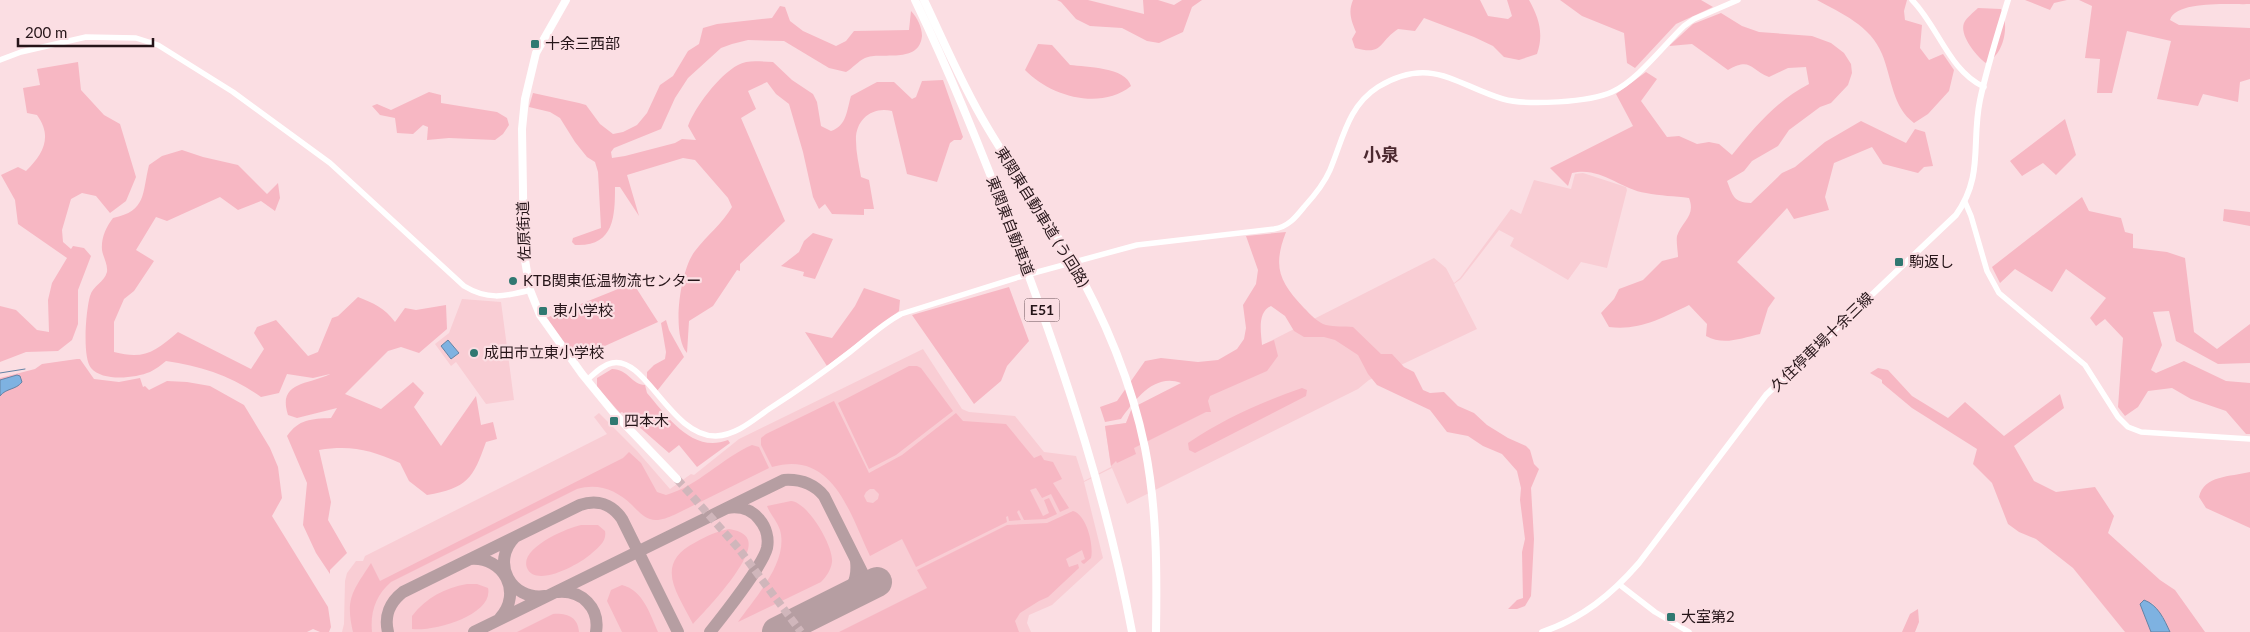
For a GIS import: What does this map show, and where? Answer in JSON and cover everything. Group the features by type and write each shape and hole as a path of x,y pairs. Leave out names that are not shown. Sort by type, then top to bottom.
{"highway":[{"name":"佐原街道","path":"566,0 536,53 524,100 522,129 524,254 530,290 540,315 587,380 613,412 677,479"},
{"name":"東関東自動車道","path":"915,0 979,144 1065,378 1101,497 1132,632"},
{"name":"東関東自動車道 (う回路)","path":"924,0 957,72 986,125 1072,262 1109,337 1125,379 1145,448 1151,484 1156,556 1156,632"}],"main road":[{"name":"久住停車場十余三線","path":"1542,632 1582,614 1620,585 1639,563 1766,395 1938,233 1965,202 1974,176 1978,111 2008,0"}],"street":[{"path":"587,380 610,363 625,364 636,372 689,428 710,436 729,434 743,428 812,380 885,323 901,314 1044,270 1147,243 1274,229 1285,226 1295,218 1322,183 1329,171 1347,121 1356,108 1371,92 1389,81 1415,74 1441,74 1512,101 1593,99 1611,92 1624,84 1684,26 1694,19 1738,0"},
{"path":"1912,0 1930,23 1962,72 1968,78 1984,87"},
{"path":"0,60 22,52 86,37 136,38 158,45 234,92 330,163 464,286 481,295 493,298 506,297 530,290"},
{"path":"1965,202 1987,271 1999,293 2085,365 2118,417 2128,427 2141,432 2250,439"},
{"path":"1620,585 1655,612 1689,632"}],"shaded area":[{"path":"1057,0 1088,0 1144,14 1143,0 1158,0 1174,5 1182,0 1202,0 1192,7 1183,32 1159,43 1147,41 1122,28 1090,26 1076,19"},
{"path":"1353,0 1480,0 1488,16 1508,19 1512,16 1507,0 1529,0 1539,26 1539,47 1537,54 1519,60 1504,57 1493,46 1424,18 1415,31 1398,29 1376,49 1364,50 1355,48 1352,39 1356,32 1350,12"},
{"path":"1560,0 1701,0 1713,7 1676,24 1635,68 1627,63 1624,33 1582,16"},
{"path":"1817,0 1907,0 1904,11 1905,20 1922,25 1920,48 1929,60 1943,54 1954,70 1949,91 1928,114 1914,123 1901,109 1882,54 1871,36 1854,21"},
{"path":"2025,0 2067,0 2054,3 2050,10"},
{"path":"2079,0 2250,0 2250,4 2193,6 2182,9 2174,14 2170,20 2179,25 2250,28 2250,79 2240,82 2238,102 2203,94 2198,106 2157,99 2171,41 2127,31 2112,93 2097,93 2100,59 2085,58 2092,6"},
{"path":"780,6 785,7 790,21 803,31 836,46 846,41 854,31 909,30 911,11 919,22 922,36 919,45 914,51 907,54 865,58 846,72 829,68 784,41 748,40 721,48 688,78 675,98 661,129 614,148 611,152 612,158 675,143 682,139 696,140 688,126 702,101 723,76 738,65 751,61 773,62 792,80 813,94 817,102 821,126 831,131 836,129 843,121 851,96 877,82 894,82 912,99 916,97 922,81 943,80 963,137 961,140 954,140 950,143 937,182 907,174 892,111 878,111 866,116 856,133 857,154 861,177 869,180 874,209 864,209 864,215 832,214 825,204 819,209 813,197 803,152 789,104 776,94 767,82 748,91 756,109 741,118 785,221 740,264 740,271 737,270 713,306 689,321 687,353 679,332 679,302 685,272 695,251 724,219 732,207 728,198 695,160 683,158 627,175 639,216 620,187 615,187 613,219 610,228 598,241 575,245 572,242 573,238 601,228 598,172 595,162 587,157 575,142 560,118 550,112 529,107 533,93 579,103 586,105 600,124 613,134 623,132 637,125 647,113 660,85 673,76 688,51 699,44 703,28 717,24 772,18"},
{"path":"1978,8 2001,9 2004,16 2005,31 2001,47 1992,59 1986,63 1978,56 1966,39 1963,28 1967,19"},
{"path":"1721,13 1742,26 1759,32 1812,36 1831,43 1844,53 1851,64 1852,73 1848,85 1831,103 1820,107 1789,130 1778,146 1752,161 1744,171 1727,181 1732,194 1737,200 1751,203 1782,173 1795,167 1825,142 1861,121 1906,143 1915,129 1925,132 1933,166 1924,167 1918,173 1883,164 1872,147 1834,163 1825,197 1829,210 1794,219 1787,208 1737,262 1775,298 1768,308 1760,334 1726,341 1713,339 1706,336 1707,324 1689,305 1660,319 1640,325 1620,328 1609,327 1601,313 1614,299 1619,289 1643,280 1662,261 1678,257 1677,236 1690,214 1691,204 1689,198 1637,191 1601,175 1582,172 1572,173 1568,186 1550,168 1633,126 1616,94 1646,72 1657,79 1641,101 1667,137 1679,136 1697,144 1709,142 1719,144 1732,155 1776,107 1786,98 1809,84 1806,67 1788,68 1769,77 1746,64 1741,64 1728,70 1692,44 1669,46 1693,24"},
{"path":"1038,44 1052,45 1070,65 1105,69 1122,75 1131,86 1119,94 1105,98 1090,99 1061,93 1035,79 1025,70"},
{"path":"78,62 81,90 104,115 120,124 136,177 126,201 110,213 96,196 82,193 71,199 62,230 63,242 71,249 73,246 84,248 91,256 78,290 78,324 72,340 58,351 26,352 0,362 0,306 16,310 37,330 49,332 48,300 52,283 67,258 18,224 15,200 1,175 18,167 26,171 37,158 44,145 45,138 42,123 37,115 27,113 23,88 40,85 37,69"},
{"path":"429,92 441,95 441,103 497,112 507,118 509,125 503,134 495,140 449,138 427,140 428,127 423,125 413,134 397,133 395,118 380,115 372,106 377,104 391,110"},
{"path":"2065,119 2076,155 2056,175 2043,163 2022,176 2010,161"},
{"path":"182,150 238,165 267,194 278,183 280,198 275,211 261,201 238,210 220,197 167,221 156,217 136,250 154,261 134,291 124,299 114,322 114,352 133,355 149,352 163,345 178,332 251,369 264,349 254,333 257,327 276,320 308,356 318,352 332,318 338,316 358,297 383,310 395,322 405,308 416,310 446,305 447,329 419,353 401,347 388,351 345,394 381,409 413,382 424,393 414,407 441,446 476,396 481,425 493,422 497,439 486,442 477,465 467,480 451,489 427,495 409,481 400,463 370,452 351,448 319,450 331,502 328,520 347,553 330,570 330,574 316,553 303,525 307,483 287,436 301,423 331,418 337,408 297,418 288,415 286,404 287,396 291,390 330,374 313,378 287,374 279,393 261,397 239,383 216,373 179,363 166,361 150,372 119,378 96,372 88,362 86,354 87,312 91,292 104,279 107,272 102,246 106,229 113,218 132,211 137,206 141,199 149,165 162,156"},
{"path":"1583,173 1626,187 1627,190 1607,268 1581,262 1568,280 1510,246 1514,238 1499,230 1461,279 1454,284 1477,329 1369,380 1358,389 1127,504 1112,468 1084,482 1103,558 1052,605 1029,615 1027,623 1031,632 342,632 344,624 345,581 347,573 356,561 363,561 365,556 607,434 594,417 599,413 637,451 670,489 691,474 694,475 739,439 923,349 962,409 969,412 1015,416 1044,452 1076,456 1084,481 1111,467 1105,426 1126,423 1132,408 1186,384 1434,258 1446,268 1454,283 1460,278 1511,209 1521,214 1534,180 1571,189 1575,174"},
{"path":"2082,197 2089,211 2121,218 2125,232 2133,234 2133,248 2167,252 2185,258 2194,332 2217,349 2250,324 2250,363 2218,364 2176,341 2169,311 2153,312 2162,345 2151,370 2156,373 2184,361 2226,381 2250,383 2250,434 2246,434 2226,411 2191,399 2172,388 2148,391 2138,407 2125,416 2118,407 2123,338 2105,319 2096,326 2090,318 2106,298 2066,269 2052,292 2015,269 2000,283 1992,267"},
{"path":"2224,209 2250,212 2250,226 2223,221"},
{"path":"1286,232 1280,255 1279,265 1281,274 1289,290 1314,318 1326,325 1353,327 1381,354 1392,354 1404,367 1414,372 1423,390 1430,393 1444,392 1458,406 1474,413 1487,425 1530,450 1534,464 1539,469 1531,488 1534,539 1531,596 1525,606 1517,609 1508,609 1517,600 1523,598 1522,552 1525,539 1520,500 1521,488 1517,471 1502,454 1483,446 1468,436 1447,432 1430,410 1377,385 1368,374 1358,355 1335,340 1324,337 1304,337 1294,331 1285,316 1271,306 1262,318 1262,345 1274,340 1278,356 1267,371 1210,396 1208,401 1211,412 1206,412 1134,448 1136,454 1117,463 1116,461 1111,466 1105,426 1126,423 1132,408 1181,383 1171,381 1154,385 1132,404 1121,419 1105,422 1100,407 1117,401 1145,361 1161,358 1198,362 1218,360 1237,349 1244,339 1246,328 1243,305 1256,284 1258,270 1246,236"},
{"path":"813,233 833,239 815,279 803,276 804,272 781,266 799,252 804,241"},
{"path":"633,283 658,322 576,359 546,318"},
{"path":"1009,287 1029,341 1007,366 1001,381 974,404 912,315"},
{"path":"864,288 900,300 899,311 827,366 805,332 832,338 855,306"},
{"name":"成田市立東小学校","path":"462,299 501,302 514,400 486,404 456,362 451,366 435,344 449,333"},
{"path":"666,320 669,330 684,357 657,391 647,379 647,372 654,365 665,359 666,352 661,323"},
{"path":"80,359 94,379 119,382 140,378 143,387 145,386 149,390 167,381 187,382 210,386 244,405 270,448 278,467 282,498 272,516 328,607 331,627 329,632 320,632 313,629 307,632 0,632 0,378 35,369 42,364"},
{"path":"909,366 921,368 953,411 896,455 869,469 838,403"},
{"path":"1878,368 1888,370 1912,396 1948,418 1965,402 2004,436 2060,394 2064,408 2014,446 2034,481 2056,492 2095,487 2114,516 2108,533 2160,580 2175,590 2205,632 2170,632 2163,617 2152,603 2148,624 2151,632 2125,632 2073,568 2036,539 2019,532 2008,524 1992,483 1973,464 1977,449 1912,408 1882,383 1882,380 1870,373"},
{"path":"612,369 622,372 645,385 647,393 672,422 692,437 703,442 715,443 728,440 730,443 697,467 679,445 669,453 622,412 620,413 597,387 597,378"},
{"path":"1302,388 1307,390 1306,396 1195,453 1189,450 1188,443 1215,426 1258,405"},
{"path":"834,401 869,473 902,455 956,413 963,421 1006,424 1034,458 1041,455 1044,460 1053,462 1062,479 1053,483 1069,508 1060,512 1051,494 1042,498 1036,488 1030,490 1043,516 1049,513 1044,500 1049,498 1057,514 1046,519 1024,520 1019,510 1017,512 1021,520 1009,521 1008,516 1006,517 1007,522 916,567 902,539 870,556 846,505 825,476 810,467 793,464 772,467 761,445 761,438","holes":["874,489 879,494 878,499 873,503 867,502 864,496 866,492"]},
{"path":"752,445 759,447 769,468 674,515 662,519 653,520 647,518 620,495 607,489 585,487 577,489 391,582 381,592 375,604 372,632 353,632 350,611 352,595 371,563 380,581 623,458 629,452 641,463 657,492 666,495 689,485 730,457"},
{"path":"2250,472 2250,528 2206,508 2199,497 2206,485 2219,478"},
{"path":"791,501 798,503 805,509 819,526 832,555 829,571 821,582 738,622 769,579 780,554 780,530 767,506"},
{"path":"1073,511 1086,524 1090,539 1091,558 1084,564 1082,563 1081,561 1085,559 1082,550 1066,559 1069,567 1078,564 1079,568 1048,597 1020,613 1015,621 1019,632 839,632 927,588 917,570 1007,525 1047,523"},
{"path":"581,525 598,525 605,531 604,541 600,546 579,563 569,568 549,575 540,576 532,574 527,568 526,561 530,553 537,546 566,530"},
{"path":"729,529 740,532 748,540 748,548 744,559 728,584 693,624 672,579 672,569 675,560 683,551 696,542 712,534"},
{"path":"467,584 477,584 488,588 487,598 482,606 460,620 434,628 412,629 412,616 429,599 443,591"},
{"path":"622,585 641,597 658,632 622,632 607,601 611,590"},
{"path":"1918,609 1919,622 1915,632 1902,632 1910,614"},
{"path":"553,614 563,614 574,619 579,632 517,632"}],"water":[{"path":"448,340 459,353 451,359 441,346"},
{"path":"17,375 20,376 22,382 0,396 0,380"},
{"path":"2144,600 2157,609 2170,632 2151,632 2140,604"}],"waterway":[{"path":"0,373 25,369"}],"taxiway":[{"path":"474,632 784,480 796,480 806,483 816,488 824,496 869,586"},
{"path":"388,632 387,620 389,610 403,592 586,503 598,503 609,506 622,519 678,632"},
{"path":"710,632 750,578 767,548 768,540 765,529 756,516 744,509 736,507 727,508"},
{"path":"515,537 504,557 508,578 522,592 533,596 545,596"},
{"path":"470,559 492,563 506,578 510,588 510,598 507,608 500,618"},
{"path":"841,600 854,583 856,561"},
{"path":"558,592 575,594 588,602 595,615 596,632"}],"runway":[{"path":"777,632 877,582"}],"tunnel":[{"path":"677,479 739,549 801,632"}],"place":[{"name":"十余三西部","path":"535,44"},
{"name":"駒返し","path":"1899,262"},
{"name":"KTB関東低温物流センター","path":"513,281"},
{"name":"東小学校","path":"543,311"},
{"name":"成田市立東小学校","path":"474,353"},
{"name":"四本木","path":"614,421"},
{"name":"大室第2","path":"1671,617"}],"district":[{"name":"小泉","path":"1381,155"}]}
